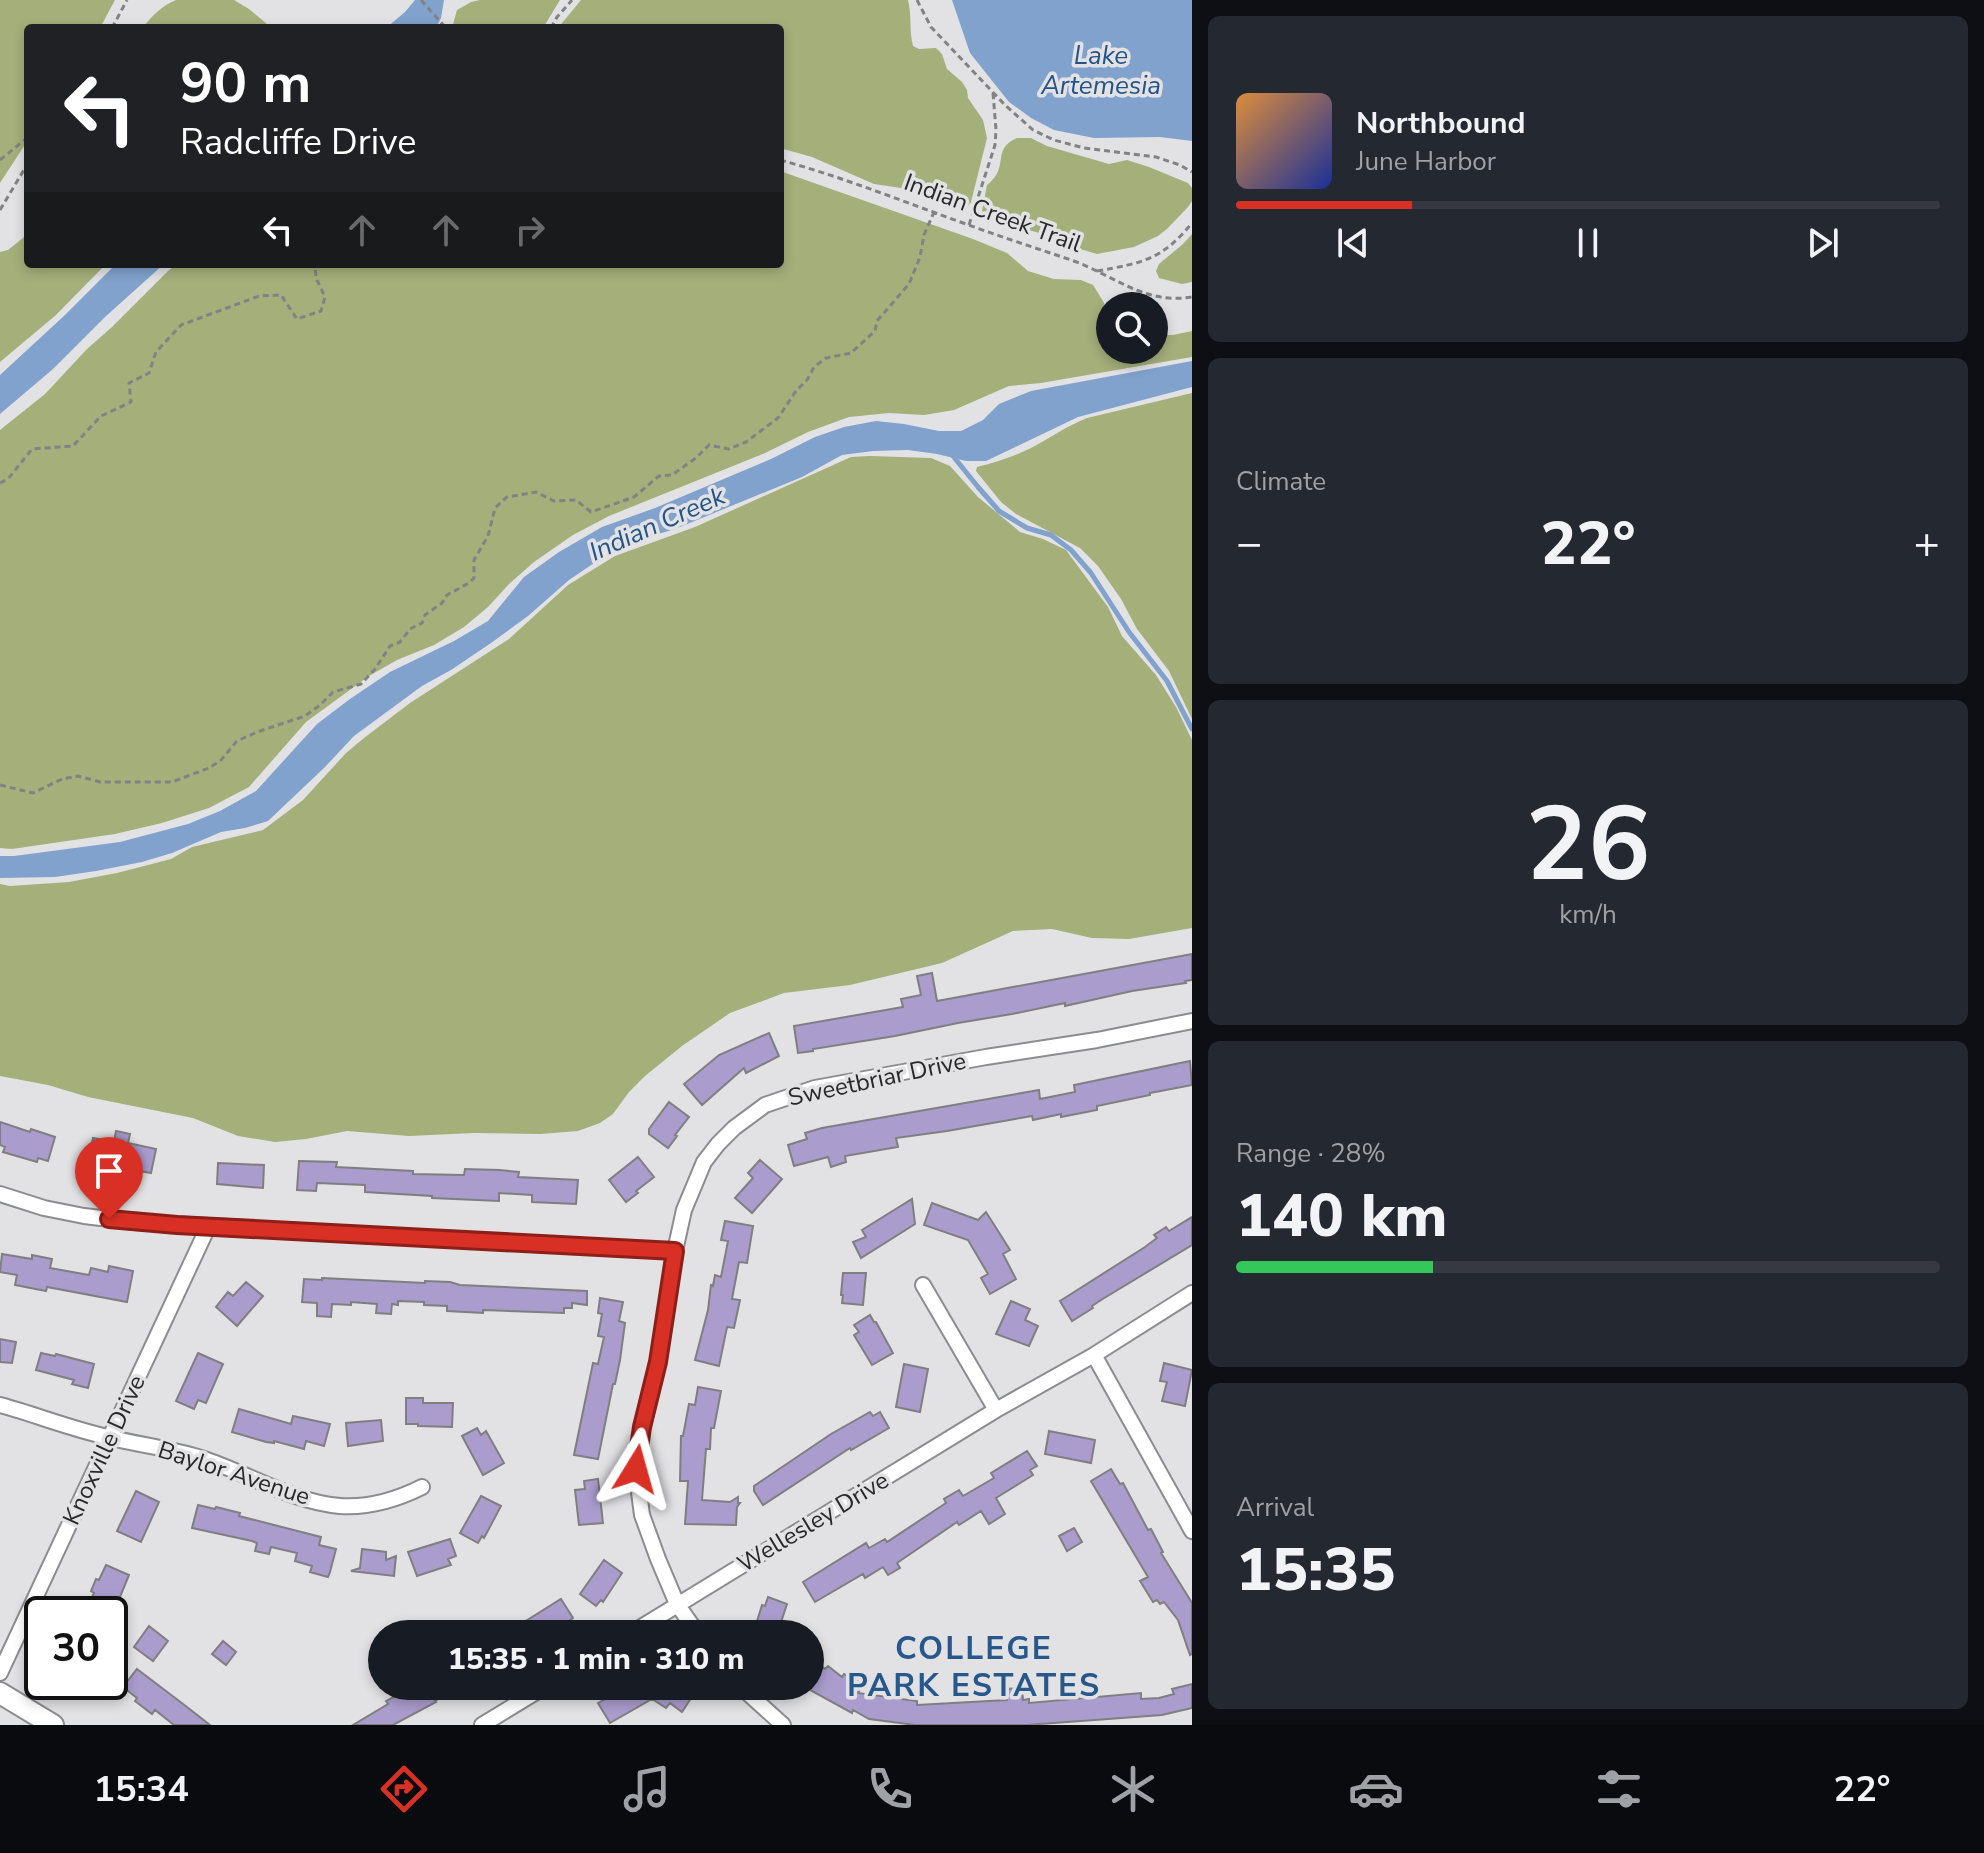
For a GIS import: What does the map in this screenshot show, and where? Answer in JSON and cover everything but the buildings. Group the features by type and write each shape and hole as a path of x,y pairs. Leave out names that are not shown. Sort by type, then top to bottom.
{"street":[{"name":"Sweetbriar Drive","path":"688,1620 677,1604 642,1515 636,1469 684,1210 704,1162 718,1144 765,1105 815,1088 1192,1021"},
{"path":"0,1194 44,1208 135,1222 675,1251"},
{"name":"Knoxville Drive","path":"0,1673 208,1227"},
{"path":"923,1285 996,1410"},
{"name":"Wellesley Drive","path":"652,1620 1192,1293"},
{"path":"1094,1355 1192,1531"},
{"name":"Baylor Avenue","path":"0,1405 110,1438 183,1453 284,1492 337,1506 384,1503 422,1487"},
{"path":"0,1693 53,1725"},
{"path":"482,1725 500,1721 528,1700"},
{"path":"755,1700 783,1725"}],"path":[{"path":"114,24 127,0"},
{"path":"421,0 442,24"},
{"path":"553,24 572,0"},
{"path":"917,0 931,27 1033,130 1054,140 1084,148 1156,157 1192,171"},
{"path":"969,225 995,145 992,91"},
{"path":"0,160 24,140"},
{"name":"Indian Creek Trail","path":"784,161 887,194 1075,261 1134,290 1169,299 1192,297"},
{"path":"0,210 24,170"},
{"path":"0,785 33,793 62,779 78,776 100,782 172,782 209,768 221,760 237,741 305,716 333,692 361,684 390,646 400,642 410,629 422,623 425,615 442,603 447,595 474,578 474,560 488,536 495,508 507,497 536,492 554,501 576,500 591,512 634,497 659,476 672,475 709,445 729,449 746,442 778,418 814,367 826,358 851,353 875,331 877,321 909,284 934,212"},
{"path":"1097,271 1150,259 1167,249 1192,223"},
{"path":"0,483 8,479 32,449 73,446 101,416 131,402 129,383 149,373 156,352 181,325 259,296 281,295 297,319 321,311 325,297 316,278 315,268"}],"green space":[{"path":"0,0 115,0 102,24 24,24 24,146 0,183"},
{"path":"176,0 234,0 267,24 146,24"},
{"path":"560,0 545,24 453,24 457,10 471,2"},
{"path":"581,0 908,0 913,46 919,49 936,48 942,54 947,69 962,82 968,98 983,120 987,138 971,202 966,209 958,209 901,188 874,184 812,157 784,149 784,24 561,24"},
{"path":"1017,138 1031,138 1047,146 1109,164 1127,160 1149,167 1188,183 1192,188 1192,201 1158,236 1134,247 1097,254 1058,238 991,220 982,211 987,185 998,171 1004,148"},
{"path":"784,172 973,239 1007,253 1028,271 1093,285 1097,292 1096,364 1151,364 1009,386 954,410 924,415 889,413 849,417 808,432 765,453 609,516 573,535 534,562 464,627 369,676 306,722 249,787 209,808 115,834 12,849 0,848 0,430 45,394 172,268 784,268"},
{"path":"1192,234 1192,282 1182,284 1159,278 1156,271 1159,264"},
{"path":"24,237 24,268 102,268 56,315 0,362 0,252 8,250"},
{"path":"1192,331 1192,357 1168,361 1168,335"},
{"path":"1192,393 1192,719 1169,671 1137,629 1098,566 1080,548 1016,514 1001,502 976,471 977,467 1024,451 1087,418"},
{"path":"851,457 931,458 950,466 978,497 1020,532 1066,550 1108,607 1122,636 1156,675 1192,740 1192,928 1129,939 1092,938 1052,929 1013,931 942,963 850,985 784,993 730,1013 645,1076 613,1114 600,1123 578,1131 409,1136 347,1131 275,1142 238,1136 193,1118 0,1076 0,884 69,882 117,873 171,859 192,847 263,830 303,800 364,738 410,703 509,639 568,585 615,556 695,527"}],"water":[{"path":"415,0 444,0 438,24 391,24"},
{"name":"Lake Artemesia","path":"952,0 1192,0 1192,141 1160,137 1094,138 1054,130 1031,118 1009,102 970,53"},
{"path":"112,268 160,268 53,369 0,414 0,375"},
{"name":"Indian Creek","path":"1192,361 1192,387 1078,417 986,461 966,461 908,450 842,455 802,477 675,529 638,540 609,553 569,580 491,643 422,686 354,736 268,821 221,832 142,862 55,877 0,878 0,856 120,842 188,824 256,791 317,724 390,672 488,621 524,577 602,527 655,508 844,427 876,421 939,431 961,431 983,420 999,404 1031,391"}],"waterway":[{"path":"953,456 999,511 1027,528 1051,535 1071,550 1091,573 1129,632 1167,681 1192,729"}],"district":[{"name":"COLLEGE PARK ESTATES","path":"974,1666"}],"route":[{"path":"109,1219 675,1251 658,1362 642,1427 636,1469"}]}
